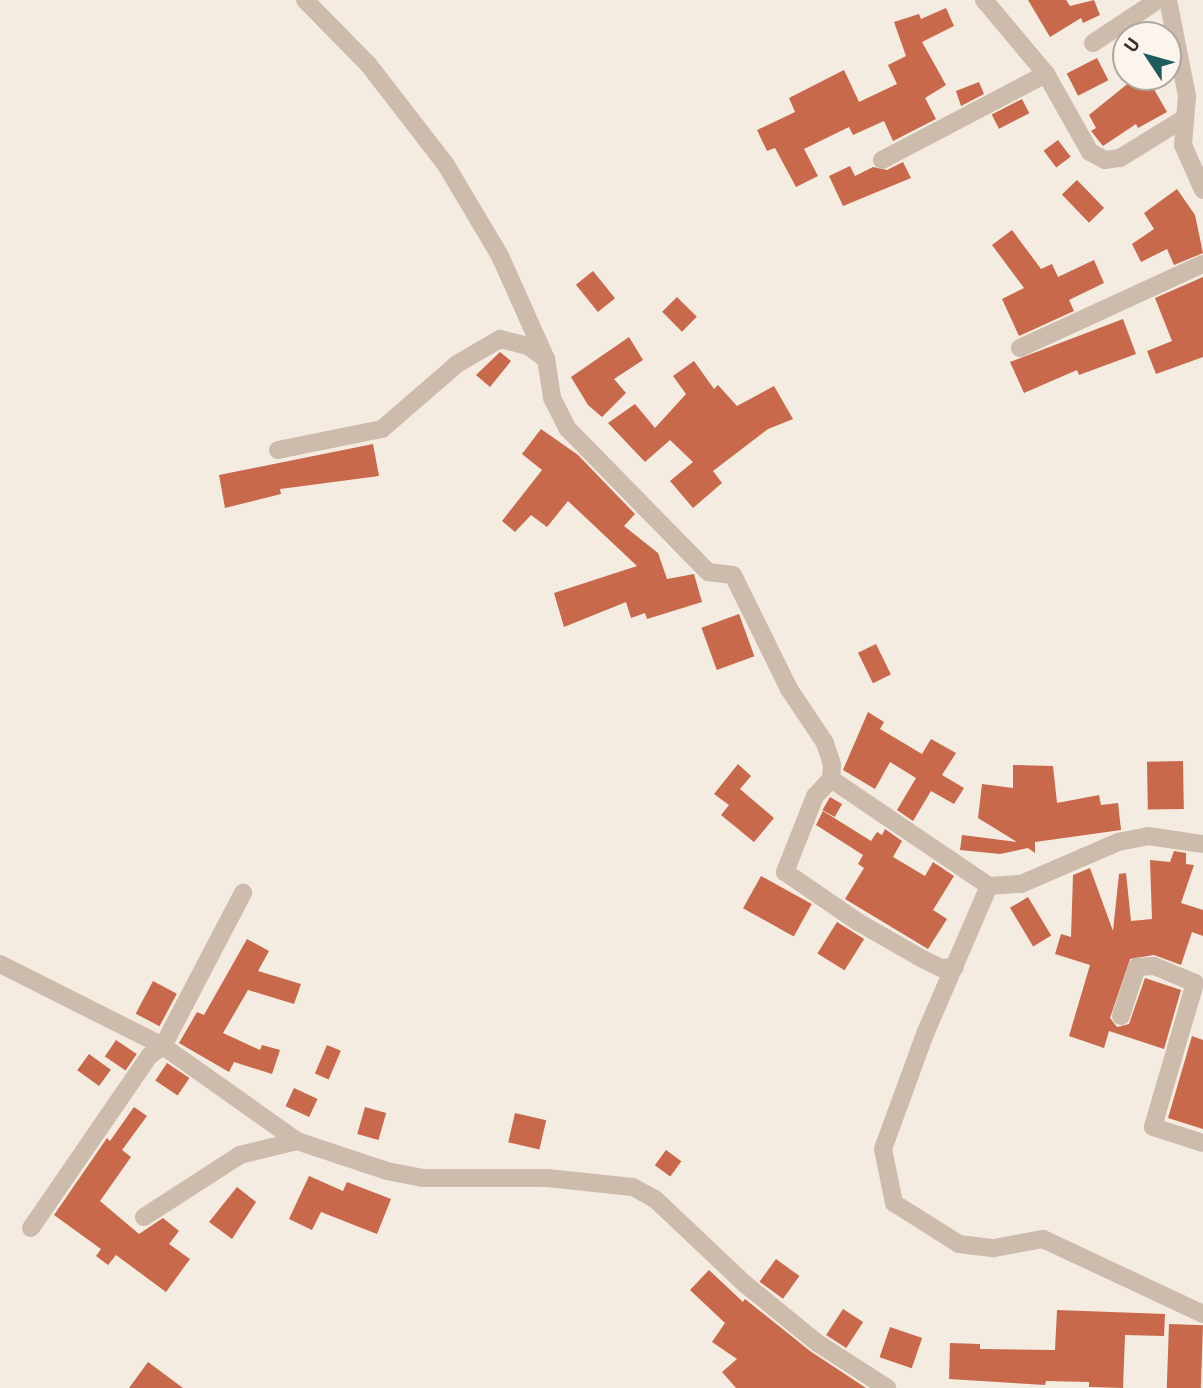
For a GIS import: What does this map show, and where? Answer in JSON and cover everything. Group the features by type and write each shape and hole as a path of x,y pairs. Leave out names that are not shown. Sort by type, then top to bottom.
{"street":[{"path":"305,0 368,64 431,144 500,256 546,359 552,398 567,428 708,572 733,575 789,689 825,743 832,765 831,779 806,814 785,872 858,922 925,960 941,968 955,967"},
{"path":"984,0 1046,74 1077,136 1090,152 1105,160 1120,158 1185,118"},
{"path":"1093,43 1158,0"},
{"path":"1168,0 1185,83 1183,145 1198,173 1203,190"},
{"path":"882,160 1046,74"},
{"path":"1020,348 1203,264"},
{"path":"278,450 382,429 463,359 500,339 527,346 546,359"},
{"path":"831,779 989,886 1021,884 1118,842 1147,836 1203,844"},
{"path":"989,886 883,1149 894,1203 959,1244 994,1248 1043,1239 1203,1314"},
{"path":"31,1228 149,1056 163,1046 243,893"},
{"path":"0,964 163,1046 297,1141 422,1178 547,1178 633,1187 655,1199 745,1284 817,1342 887,1388"},
{"path":"1121,1016 1137,967 1154,966 1195,983 1153,1127 1203,1143"},
{"path":"144,1217 240,1155 297,1141"}],"building":[{"path":"1028,0 1066,0 1070,6 1094,0 1100,15 1083,23 1081,18 1050,37"},
{"path":"946,8 954,26 922,42 946,85 925,98 936,119 893,141 884,121 853,135 849,127 804,149 818,176 796,187 775,148 767,151 757,130 795,112 789,98 844,70 859,102 897,84 888,65 906,56 894,22 919,14 921,19"},
{"path":"1097,58 1108,80 1078,96 1067,73"},
{"path":"979,82 984,94 961,106 956,91"},
{"path":"1119,91 1155,91 1167,112 1138,128 1136,124 1103,146 1091,131 1096,128 1089,115"},
{"path":"1022,99 1029,113 999,129 992,114"},
{"path":"1058,140 1071,157 1056,168 1044,151"},
{"path":"903,162 911,178 843,206 829,176 850,166 855,176 873,167 887,170"},
{"path":"1077,180 1104,208 1089,223 1062,195"},
{"path":"1177,189 1195,215 1203,253 1174,265 1167,249 1141,262 1132,244 1154,229 1144,213"},
{"path":"1012,230 1041,269 1052,264 1058,277 1094,260 1104,283 1069,300 1074,311 1019,336 1002,299 1024,288 992,245"},
{"path":"593,271 615,298 598,312 576,285"},
{"path":"1203,277 1203,357 1156,374 1147,351 1172,341 1155,298"},
{"path":"677,297 697,317 682,332 662,312"},
{"path":"1123,319 1136,354 1079,375 1077,370 1024,393 1010,362"},
{"path":"629,337 643,360 614,379 626,393 602,417 588,405 571,377"},
{"path":"500,352 511,361 490,387 476,375"},
{"path":"694,361 714,389 718,385 737,406 774,386 793,419 768,429 713,471 722,483 693,508 670,481 693,462 670,440 645,462 608,423 635,404 655,428 686,394 673,376"},
{"path":"541,429 578,455 635,514 624,526 658,553 667,579 694,574 702,602 647,619 645,613 631,618 626,602 564,627 554,593 637,566 568,501 547,527 531,515 515,532 502,521 542,470 522,454"},
{"path":"373,444 379,476 280,489 281,494 225,508 219,475"},
{"path":"739,614 754,656 717,670 701,628"},
{"path":"876,644 891,675 873,683 858,653"},
{"path":"868,712 884,722 880,729 922,754 931,739 956,753 942,775 964,788 954,804 931,791 913,821 897,810 916,778 890,762 875,789 843,770"},
{"path":"1183,761 1184,809 1148,810 1147,762"},
{"path":"738,764 751,776 740,789 774,818 754,842 721,815 729,805 714,794"},
{"path":"1013,765 1053,766 1057,803 1099,795 1101,805 1118,803 1121,830 1035,842 1035,853 1028,848 1000,854 960,850 962,835 1017,842 978,818 982,784 1013,788"},
{"path":"830,797 842,804 835,817 822,810"},
{"path":"823,811 871,841 877,832 882,835 885,829 902,841 893,857 925,876 933,862 954,876 933,910 947,919 928,949 845,899 864,868 858,864 863,855 816,825"},
{"path":"1174,851 1186,853 1186,864 1194,865 1181,903 1203,910 1203,936 1192,932 1181,965 1154,955 1130,959 1110,1018 1117,1027 1129,1024 1145,978 1181,990 1164,1049 1109,1031 1104,1048 1069,1036 1090,965 1055,954 1061,934 1071,937 1073,875 1090,868 1113,931 1119,874 1126,873 1131,921 1152,919 1150,860 1170,862"},
{"path":"761,876 812,904 794,936 743,908"},
{"path":"1028,897 1051,936 1033,946 1010,908"},
{"path":"837,922 864,939 845,970 817,953"},
{"path":"247,939 269,951 258,971 301,984 294,1004 248,990 223,1033 260,1050 262,1045 280,1050 272,1074 234,1062 229,1072 179,1043 197,1012 204,1015"},
{"path":"153,981 177,994 159,1026 136,1014"},
{"path":"1192,1036 1203,1040 1203,1129 1168,1118"},
{"path":"116,1040 137,1054 126,1071 105,1057"},
{"path":"327,1045 341,1051 329,1079 315,1074"},
{"path":"89,1054 111,1070 99,1086 77,1070"},
{"path":"167,1063 189,1078 178,1096 155,1080"},
{"path":"294,1088 318,1099 309,1117 286,1106"},
{"path":"134,1107 147,1116 122,1150 131,1157 100,1201 139,1234 163,1218 179,1231 169,1244 190,1259 166,1292 116,1255 108,1265 96,1256 101,1249 54,1215 107,1138 110,1141"},
{"path":"365,1107 386,1113 378,1140 357,1134"},
{"path":"515,1113 546,1120 539,1149 508,1142"},
{"path":"666,1150 681,1161 670,1177 655,1165"},
{"path":"309,1176 343,1191 347,1182 391,1199 377,1234 321,1212 312,1230 289,1219"},
{"path":"237,1187 256,1202 232,1239 209,1222"},
{"path":"776,1259 799,1276 783,1299 760,1282"},
{"path":"709,1270 743,1302 745,1299 810,1351 866,1388 736,1388 722,1372 737,1359 712,1342 725,1323 690,1290"},
{"path":"843,1309 863,1322 846,1348 826,1335"},
{"path":"1057,1310 1165,1314 1164,1336 1125,1335 1123,1388 1089,1387 1089,1382 1046,1381 1045,1385 949,1379 950,1343 980,1344 980,1349 1055,1350"},
{"path":"1169,1324 1203,1325 1201,1388 1167,1388"},
{"path":"890,1327 922,1338 912,1368 880,1357"},
{"path":"148,1362 183,1388 129,1388"}]}
